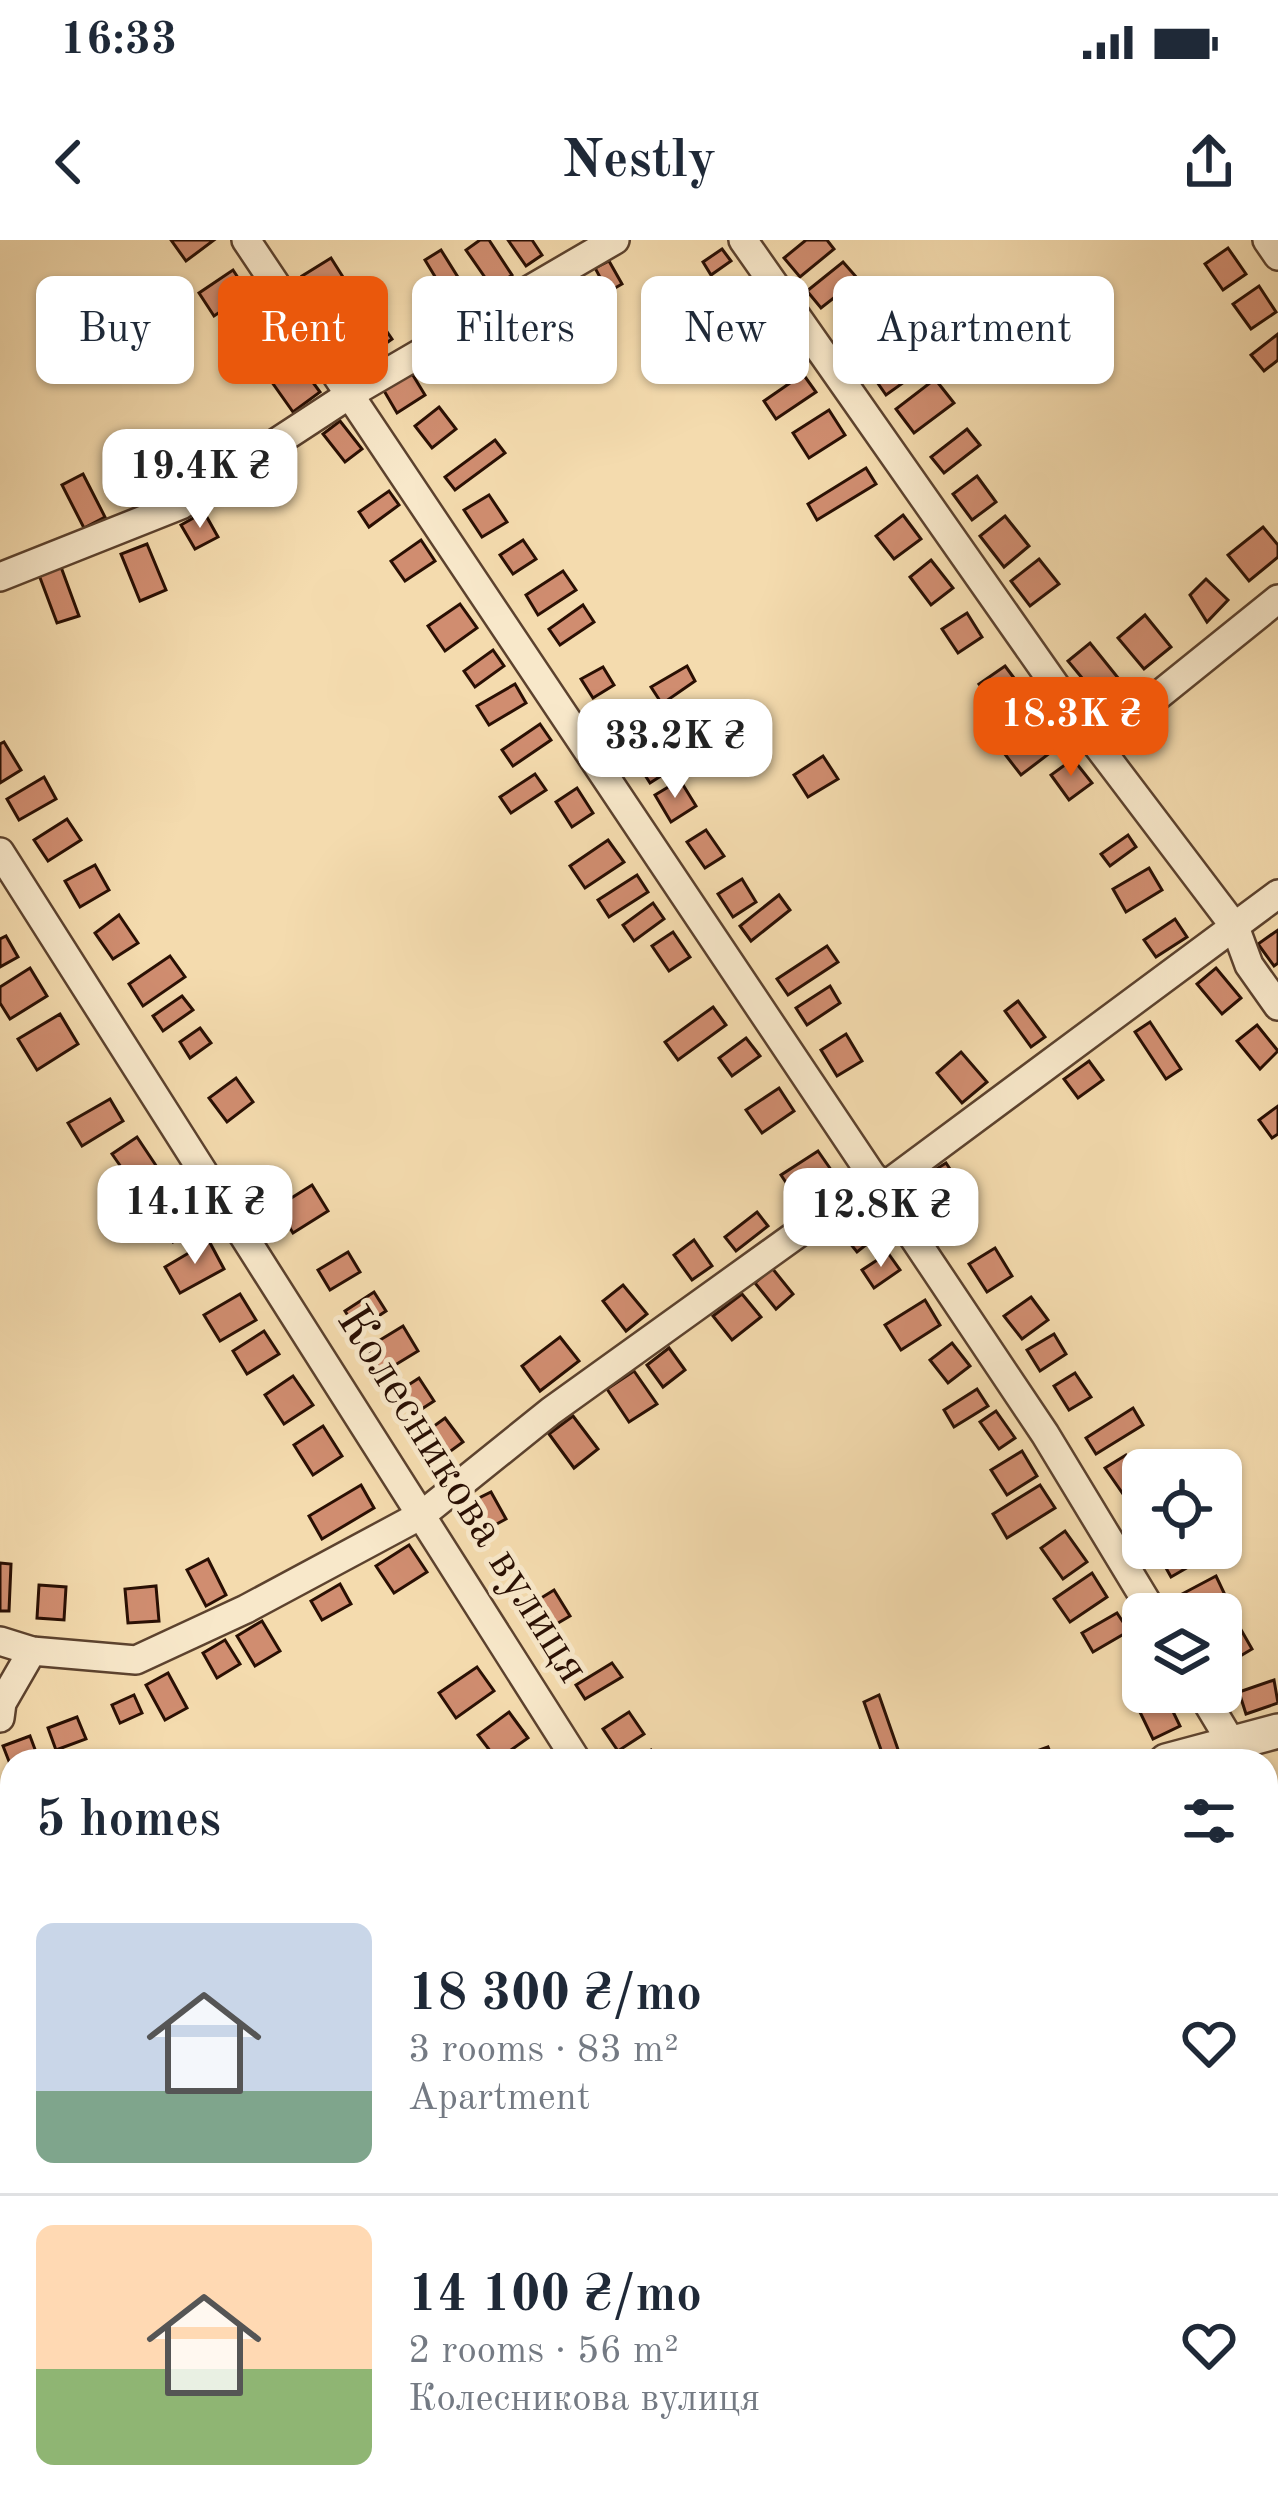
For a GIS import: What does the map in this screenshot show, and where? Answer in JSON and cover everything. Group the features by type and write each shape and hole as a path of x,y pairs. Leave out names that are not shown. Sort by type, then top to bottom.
{"street":[{"path":"246,240 1046,1434 1141,1593"},
{"path":"0,577 181,506 352,393 614,240"},
{"path":"743,240 1097,745 1235,927 1249,965 1278,1006"},
{"path":"1267,240 1278,256"},
{"path":"1097,745 1278,598"},
{"name":"Колесникова вулиця","path":"0,852 570,1749"},
{"path":"0,1641 32,1651 136,1660 246,1609 423,1514 550,1412 879,1183 1278,894"},
{"path":"0,1718 2,1703 32,1651"},
{"path":"1205,1713 1211,1749"},
{"path":"1218,1749 1278,1731"}],"building":[{"path":"171,240 214,240 186,261"},
{"path":"489,240 512,275 484,276 466,250"},
{"path":"508,240 532,240 542,255 526,266"},
{"path":"806,240 827,240 834,249 801,276 784,258"},
{"path":"1228,248 1246,274 1223,290 1205,264"},
{"path":"722,249 731,261 711,275 703,262"},
{"path":"441,250 457,276 435,276 425,260"},
{"path":"331,258 342,276 302,276"},
{"path":"609,261 622,284 617,287 617,276 599,276 595,268"},
{"path":"843,262 855,276 833,276 833,299 821,308 809,289"},
{"path":"218,280 218,313 214,316 199,293"},
{"path":"1259,286 1276,312 1251,329 1233,304"},
{"path":"1278,334 1278,360 1264,371 1251,355"},
{"path":"411,372 412,384 418,384 425,395 397,413 383,389"},
{"path":"809,382 816,392 776,419 764,401 789,384"},
{"path":"273,384 314,384 320,392 293,412"},
{"path":"878,384 901,384 886,395"},
{"path":"928,384 939,384 954,403 914,433 896,409"},
{"path":"439,407 456,429 432,448 415,426"},
{"path":"829,410 845,435 809,458 793,433"},
{"path":"340,421 362,449 345,462 323,434"},
{"path":"967,429 980,445 944,473 931,457"},
{"path":"495,440 505,453 455,490 445,477"},
{"path":"133,452 158,494 139,506 114,463"},
{"path":"866,468 876,484 817,520 808,504"},
{"path":"83,474 105,517 84,528 62,485"},
{"path":"977,476 996,502 972,520 953,494"},
{"path":"389,491 399,505 369,527 359,512"},
{"path":"489,495 507,522 482,537 464,510"},
{"path":"204,512 218,537 195,549 181,525"},
{"path":"903,515 921,539 894,559 876,536"},
{"path":"1005,516 1029,546 1004,567 980,536"},
{"path":"1263,527 1278,545 1278,557 1249,581 1228,555"},
{"path":"421,540 435,561 405,581 391,561"},
{"path":"523,540 536,559 513,574 500,555"},
{"path":"147,544 166,590 140,601 121,554"},
{"path":"1039,559 1059,584 1030,606 1011,581"},
{"path":"931,560 953,588 931,605 910,577"},
{"path":"61,567 79,616 57,623 39,575"},
{"path":"563,571 576,590 538,615 526,595"},
{"path":"1206,579 1228,600 1207,622 1190,595"},
{"path":"460,604 477,628 445,651 428,626"},
{"path":"583,605 594,622 560,645 549,629"},
{"path":"967,613 982,637 958,653 942,629"},
{"path":"1145,615 1171,647 1144,669 1118,638"},
{"path":"1090,643 1123,684 1102,702 1068,661"},
{"path":"493,650 504,666 475,687 464,671"},
{"path":"687,666 695,681 662,704 651,687"},
{"path":"1005,666 1017,682 991,700 979,684"},
{"path":"603,667 614,685 593,698 581,679"},
{"path":"515,684 526,703 489,725 477,706"},
{"path":"1023,697 1033,712 1004,731 994,716"},
{"path":"642,715 659,741 633,759 616,733"},
{"path":"540,724 551,740 513,766 502,750"},
{"path":"1042,724 1059,746 1021,775 1004,753"},
{"path":"4,742 21,770 0,783 0,744"},
{"path":"668,756 675,767 650,783 643,772"},
{"path":"823,756 838,779 808,797 794,775"},
{"path":"1073,759 1092,783 1069,800 1051,775"},
{"path":"535,774 546,790 511,813 500,797"},
{"path":"44,777 56,799 19,820 7,799"},
{"path":"680,780 696,806 671,822 655,795"},
{"path":"577,788 593,813 572,827 556,802"},
{"path":"67,819 81,840 48,861 34,840"},
{"path":"706,830 724,856 705,868 687,842"},
{"path":"1128,835 1136,847 1110,866 1101,854"},
{"path":"608,840 624,862 585,888 570,866"},
{"path":"95,865 109,890 80,907 65,881"},
{"path":"1149,868 1162,890 1126,912 1113,889"},
{"path":"637,875 648,892 609,917 598,900"},
{"path":"742,879 756,902 733,917 718,894"},
{"path":"779,895 790,910 751,941 740,926"},
{"path":"653,903 664,919 634,941 623,925"},
{"path":"119,915 138,943 113,959 95,933"},
{"path":"1175,919 1187,937 1156,957 1144,940"},
{"path":"1278,930 1278,963 1274,966 1258,944"},
{"path":"673,932 690,957 669,971 652,946"},
{"path":"6,936 18,957 0,967 0,939"},
{"path":"827,946 838,962 788,995 777,979"},
{"path":"170,956 185,977 143,1006 129,984"},
{"path":"30,968 47,996 10,1019 0,1003 0,987"},
{"path":"1216,968 1241,998 1222,1014 1197,984"},
{"path":"830,986 840,1003 807,1025 796,1008"},
{"path":"182,996 193,1010 163,1031 153,1016"},
{"path":"1018,1001 1045,1037 1031,1047 1005,1011"},
{"path":"713,1007 726,1025 678,1060 665,1042"},
{"path":"60,1014 78,1044 37,1070 18,1039"},
{"path":"1150,1022 1181,1069 1166,1079 1135,1032"},
{"path":"1257,1025 1278,1051 1260,1069 1237,1041"},
{"path":"200,1028 211,1043 190,1058 180,1042"},
{"path":"846,1034 862,1061 837,1076 821,1050"},
{"path":"746,1038 760,1056 732,1076 719,1058"},
{"path":"961,1052 987,1082 962,1103 937,1073"},
{"path":"1089,1061 1103,1080 1078,1098 1064,1079"},
{"path":"236,1078 253,1102 227,1122 209,1098"},
{"path":"779,1088 794,1111 762,1133 746,1110"},
{"path":"110,1099 123,1121 82,1146 68,1123"},
{"path":"1278,1106 1278,1134 1272,1138 1259,1120"},
{"path":"137,1137 157,1167 133,1184 112,1154"},
{"path":"818,1151 834,1174 797,1199 781,1175"},
{"path":"946,1163 964,1190 930,1213 911,1185"},
{"path":"312,1185 328,1211 293,1233 277,1207"},
{"path":"180,1198 198,1227 173,1242 155,1212"},
{"path":"861,1207 881,1233 857,1252 837,1227"},
{"path":"757,1212 768,1226 736,1251 725,1237"},
{"path":"694,1240 712,1266 692,1280 674,1255"},
{"path":"209,1241 224,1269 180,1293 165,1267"},
{"path":"995,1248 1012,1276 987,1292 969,1264"},
{"path":"348,1252 360,1272 330,1290 318,1270"},
{"path":"888,1253 900,1270 874,1288 862,1270"},
{"path":"772,1268 793,1294 776,1309 755,1283"},
{"path":"623,1285 647,1314 626,1331 603,1301"},
{"path":"374,1292 386,1311 357,1330 345,1311"},
{"path":"240,1294 256,1320 220,1341 204,1315"},
{"path":"742,1294 761,1317 732,1340 713,1316"},
{"path":"1031,1297 1048,1320 1022,1339 1004,1316"},
{"path":"925,1300 940,1325 901,1350 885,1325"},
{"path":"403,1326 418,1351 382,1373 367,1348"},
{"path":"264,1331 279,1354 247,1374 233,1351"},
{"path":"1054,1334 1066,1354 1040,1371 1027,1350"},
{"path":"560,1337 579,1361 540,1391 522,1366"},
{"path":"952,1343 970,1366 948,1383 930,1360"},
{"path":"669,1348 685,1370 663,1387 647,1365"},
{"path":"634,1371 657,1404 629,1422 607,1389"},
{"path":"1075,1373 1091,1397 1069,1410 1054,1386"},
{"path":"293,1376 313,1405 284,1424 265,1395"},
{"path":"419,1378 434,1401 411,1416 396,1393"},
{"path":"977,1389 988,1406 954,1427 944,1410"},
{"path":"1133,1408 1143,1425 1096,1454 1086,1438"},
{"path":"996,1411 1015,1438 999,1449 980,1422"},
{"path":"573,1416 598,1449 574,1468 549,1434"},
{"path":"445,1418 463,1442 437,1461 419,1437"},
{"path":"323,1426 342,1456 313,1475 294,1445"},
{"path":"1022,1451 1037,1476 1007,1495 991,1470"},
{"path":"1122,1457 1122,1493 1105,1468"},
{"path":"361,1485 374,1508 322,1539 309,1516"},
{"path":"1040,1485 1055,1508 1007,1538 993,1514"},
{"path":"491,1492 506,1519 476,1535 461,1507"},
{"path":"1065,1531 1087,1562 1063,1579 1041,1548"},
{"path":"409,1545 427,1572 394,1593 376,1566"},
{"path":"208,1559 226,1595 206,1606 187,1570"},
{"path":"0,1563 11,1564 9,1611 0,1611"},
{"path":"1092,1573 1107,1597 1070,1622 1054,1599"},
{"path":"1216,1576 1224,1593 1184,1593"},
{"path":"340,1584 351,1604 322,1620 311,1601"},
{"path":"39,1585 66,1587 64,1620 37,1618"},
{"path":"156,1586 159,1621 128,1623 125,1589"},
{"path":"554,1590 570,1616 541,1633 525,1608"},
{"path":"1117,1613 1122,1620 1122,1635 1093,1652 1082,1633"},
{"path":"262,1621 280,1651 255,1666 237,1636"},
{"path":"1242,1632 1252,1649 1242,1655"},
{"path":"225,1640 240,1664 217,1678 203,1653"},
{"path":"612,1663 622,1677 585,1699 576,1685"},
{"path":"477,1667 494,1691 456,1718 439,1693"},
{"path":"168,1673 187,1708 165,1720 146,1685"},
{"path":"1274,1680 1278,1703 1246,1714 1242,1691"},
{"path":"134,1695 142,1713 120,1723 112,1705"},
{"path":"879,1695 898,1749 881,1749 864,1702"},
{"path":"509,1712 528,1738 512,1749 489,1749 478,1735"},
{"path":"629,1712 644,1734 617,1749 603,1729"},
{"path":"1140,1713 1174,1713 1180,1726 1153,1739"},
{"path":"77,1717 86,1739 56,1749 48,1728"},
{"path":"30,1736 35,1749 4,1749"}]}
